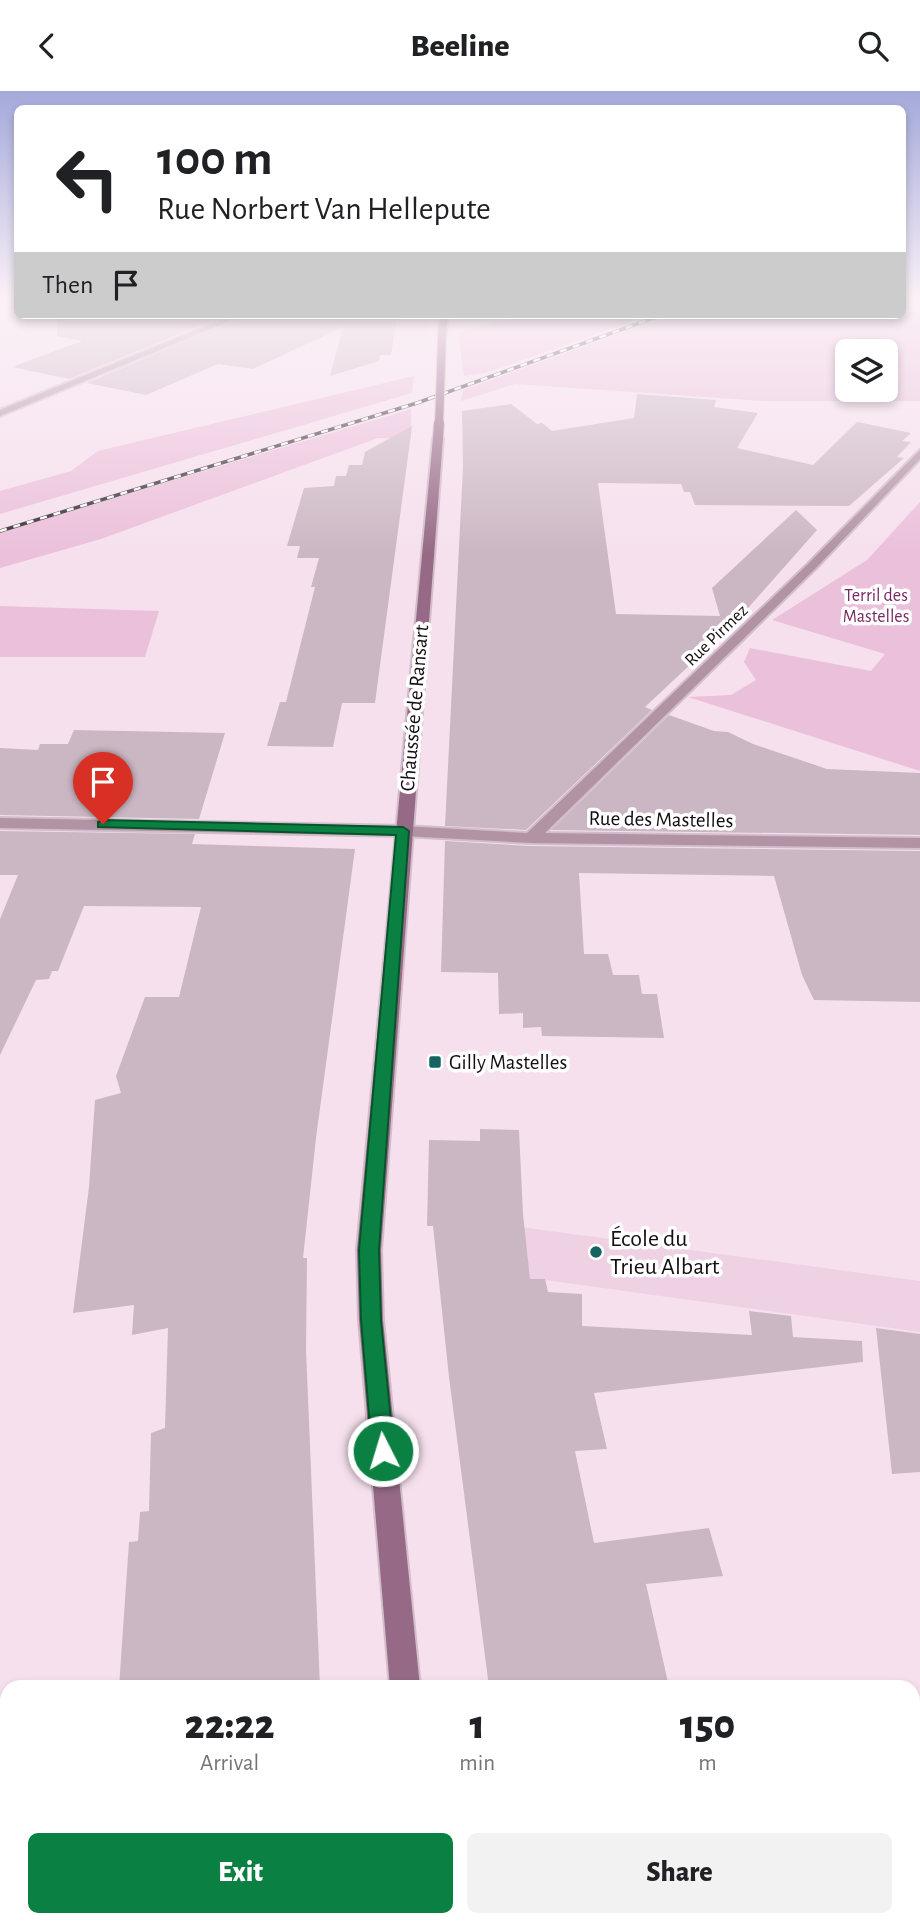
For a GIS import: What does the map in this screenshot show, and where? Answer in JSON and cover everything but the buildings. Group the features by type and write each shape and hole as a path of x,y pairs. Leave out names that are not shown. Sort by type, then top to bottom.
{"main road":[{"name":"Chaussée de Ransart","path":"404,1680 371,1320 369,1250 438,438 440,383"}],"street":[{"path":"0,413 74,383"},
{"name":"Rue Pirmez","path":"531,838 812,566 920,453"},
{"name":"Rue des Mastelles","path":"0,823 403,831 531,838 920,843"}],"shaded area":[{"name":"École du Trieu Albart","path":"499,1224 920,1281 920,1332 545,1280 485,1279"}],"green space":[{"path":"386,383 413,383 412,393 0,514 0,491 71,471 98,451"},
{"path":"483,383 835,383 835,401 762,401 515,384 461,401 463,390"},
{"path":"898,383 920,383 920,401 898,401"},
{"path":"411,409 411,439 378,438 101,539 0,568 0,532"},
{"name":"Terril des Mastelles","path":"920,502 920,771 688,697 731,695 756,680 744,662 750,648 871,671 885,654 772,620 867,560"},
{"path":"0,606 159,611 145,657 0,657"}],"railway":[{"path":"0,531 417,403 474,383"}],"place":[{"name":"Gilly Mastelles","path":"435,1062"},
{"name":"École du Trieu Albart","path":"596,1252"}],"route":[{"path":"103,824 403,831 369,1250 371,1320 383,1451"}]}
